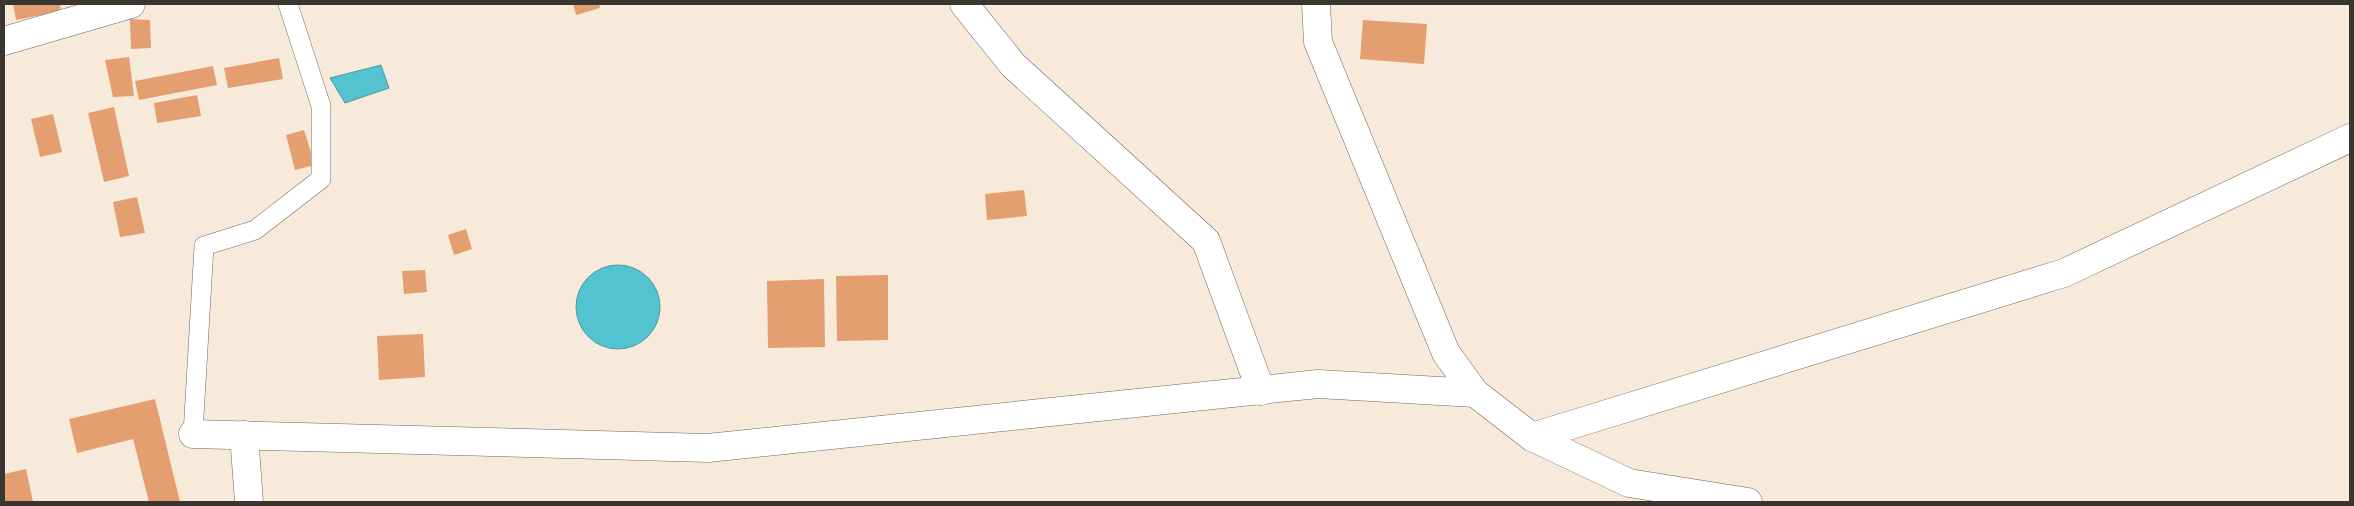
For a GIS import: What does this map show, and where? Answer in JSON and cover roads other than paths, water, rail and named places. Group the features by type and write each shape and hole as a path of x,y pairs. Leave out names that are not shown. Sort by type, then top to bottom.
{"street":[{"path":"4,41 131,4"},
{"path":"964,4 1013,65 1206,241 1261,390"},
{"path":"1316,4 1318,42 1446,352 1475,393 1532,437 1629,483 1748,502"},
{"path":"1532,437 2064,272 2350,138"},
{"path":"193,434 708,448 1318,384 1475,393"},
{"path":"244,435 249,502"}],"lane":[{"path":"193,434 204,246 254,230 321,179 321,106 288,4"}],"water":[{"path":"381,65 389,88 345,103 330,78"},
{"path":"618,265 634,268 648,277 657,291 660,307 657,323 648,337 634,346 618,349 602,346 588,337 579,323 576,307 579,291 588,277 602,268"}]}
